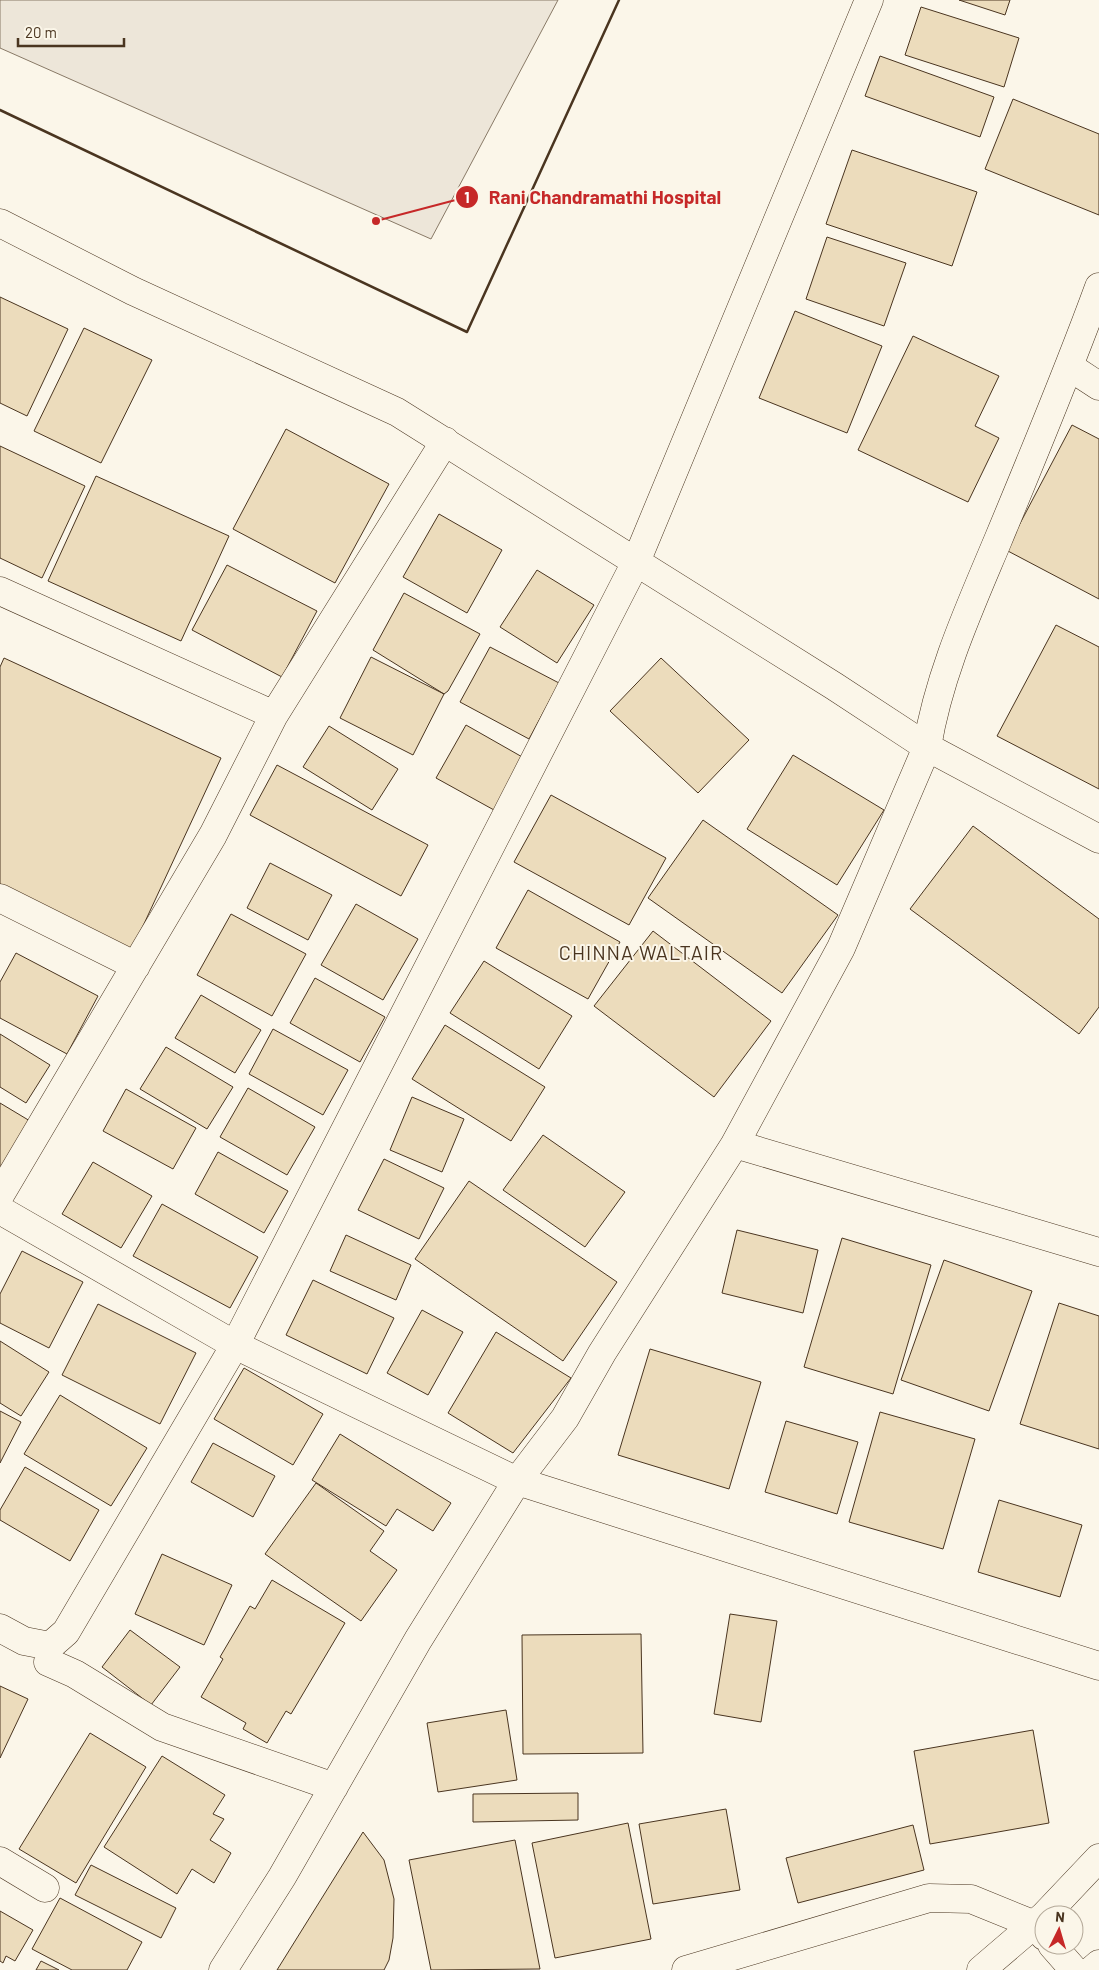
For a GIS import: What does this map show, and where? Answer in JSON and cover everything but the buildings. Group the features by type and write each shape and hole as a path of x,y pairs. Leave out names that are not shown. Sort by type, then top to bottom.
{"street":[{"path":"0,1628 24,1641 50,1646 66,1632 235,1346 636,562 869,0"},
{"path":"0,223 134,291 397,412 834,686 927,747 1099,839"},
{"path":"223,1970 282,1877 418,1640 517,1481 565,1418 602,1353 735,1144 841,948 927,747 933,711 956,640 1070,367 1099,287"},
{"path":"1070,367 1099,386"},
{"path":"0,1195 213,835 274,715 445,441"},
{"path":"0,591 274,715"},
{"path":"0,898 136,966"},
{"path":"735,1144 1099,1252"},
{"path":"0,1210 235,1346 517,1481 1099,1666"},
{"path":"48,1662 75,1674 162,1727 334,1787"},
{"path":"1062,1905 1099,1858"},
{"path":"0,1861 45,1888"},
{"path":"686,1970 929,1898 971,1899 1034,1923"},
{"path":"981,1970 1034,1934"},
{"path":"1064,1955 1074,1970"},
{"path":"1092,1970 1099,1964"}],"shaded area":[{"path":"0,0 558,0 431,239 0,48"}],"wall":[{"path":"0,110 467,332 619,0"}],"place":[{"name":"Rani Chandramathi Hospital","path":"376,221"}],"district":[{"name":"CHINNA WALTAIR","path":"641,952"}]}
